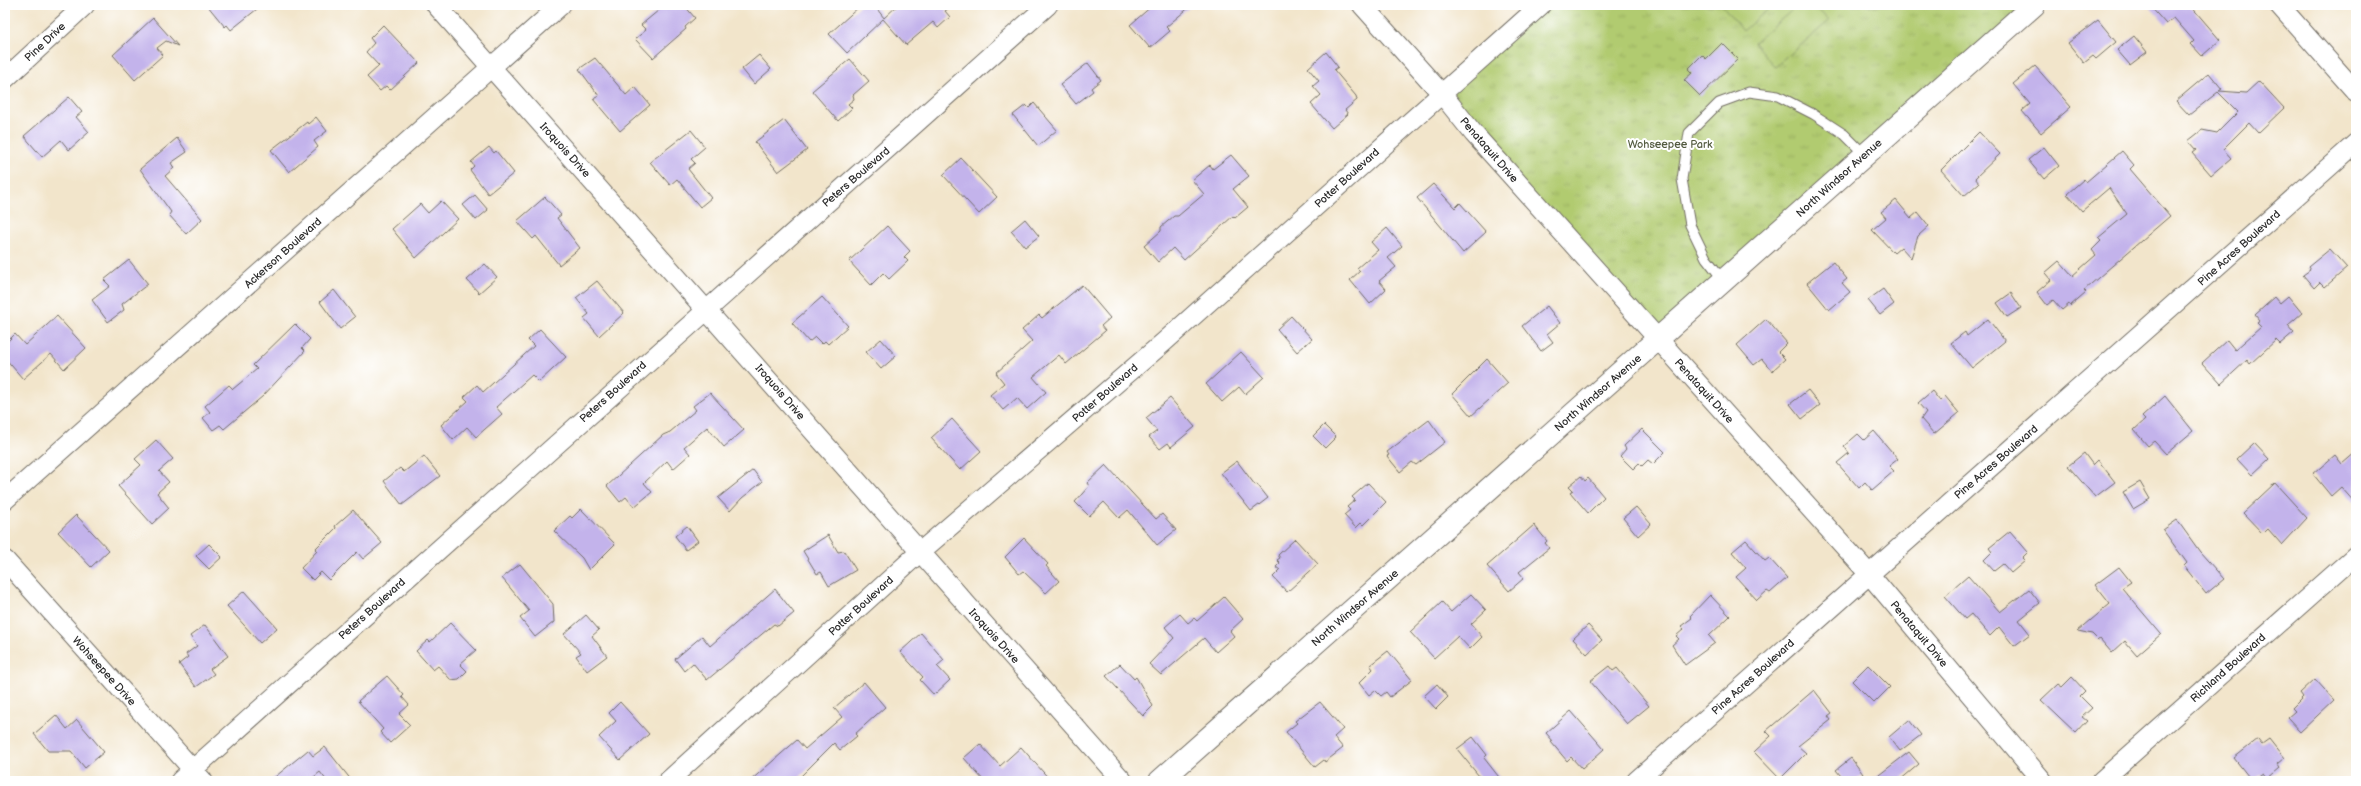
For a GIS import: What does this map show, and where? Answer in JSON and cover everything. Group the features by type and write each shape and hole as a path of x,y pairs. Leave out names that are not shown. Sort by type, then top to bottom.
{"street":[{"name":"Pine Drive","path":"5,79 85,5"},
{"name":"Iroquois Drive","path":"436,5 707,308 1123,781"},
{"name":"Ackerson Boulevard","path":"5,500 561,5"},
{"name":"Peters Boulevard","path":"192,777 707,308 1048,5"},
{"name":"Penataquit Drive","path":"1362,5 1442,94 1474,134 1869,574 2043,781"},
{"name":"Potter Boulevard","path":"668,781 920,552 1164,342 1541,5"},
{"name":"North Windsor Avenue","path":"1160,781 1724,282 2034,5"},
{"path":"2279,5 2356,92"},
{"name":"Pine Acres Boulevard","path":"1636,781 2110,363 2356,143"},
{"name":"Richland Boulevard","path":"2101,781 2356,555"},
{"name":"Wohseepee Drive","path":"5,560 192,777"}],"lane":[{"path":"1724,282 1706,258 1690,225 1682,179 1689,133 1718,103 1749,92 1778,96 1813,114 1844,134 1865,155"}],"green space":[{"name":"Wohseepee Park","path":"1541,5 2035,5 1658,340 1442,94"},
{"path":"1722,5 1773,5 1743,31"},
{"path":"1798,5 1814,5 1829,21 1775,67 1754,43"}],"building":[{"path":"207,5 262,5 231,30 227,25 225,27"},
{"path":"665,5 684,5 695,18 685,27 686,29 653,58 635,39 646,30 641,25"},
{"path":"861,5 874,5 884,18 898,5 953,5 945,11 950,17 938,28 933,22 906,45 883,19 847,53 829,34"},
{"path":"1153,5 1192,5 1166,27 1170,31 1150,48 1130,25"},
{"path":"2149,5 2190,5 2220,40 2202,56 2191,44 2194,41 2174,18 2166,24"},
{"path":"153,18 178,46 166,41 157,48 163,55 135,80 113,55"},
{"path":"2098,20 2116,42 2096,59 2093,56 2084,63 2068,43"},
{"path":"383,25 419,63 390,90 386,86 380,91 367,77 379,66 366,52 374,43 370,38"},
{"path":"2134,36 2147,52 2130,65 2117,50"},
{"path":"1722,43 1738,59 1700,96 1684,80 1692,73 1688,69 1702,55 1706,59"},
{"path":"1326,52 1338,67 1334,70 1356,96 1357,100 1345,110 1348,114 1332,128 1311,104 1321,95 1313,86 1319,81 1308,68"},
{"path":"759,55 771,69 754,84 742,69"},
{"path":"595,58 626,95 635,87 650,105 620,131 593,99 599,96 579,69"},
{"path":"850,59 869,81 853,95 854,99 848,104 852,108 838,121 812,91"},
{"path":"1088,63 1101,80 1091,88 1093,91 1076,104 1060,85"},
{"path":"2035,66 2071,107 2041,133 2022,111 2030,104 2013,84"},
{"path":"2209,73 2222,89 2219,91 2246,93 2259,81 2284,108 2258,133 2249,123 2223,149 2231,158 2211,175 2192,153 2196,150 2188,141 2202,130 2217,133 2238,112 2218,92 2189,115 2176,101"},
{"path":"69,97 82,112 76,117 89,132 69,150 61,140 42,157 24,136"},
{"path":"1034,103 1057,130 1038,146 1013,115 1026,105 1029,108"},
{"path":"316,117 327,131 314,141 318,147 289,172 271,150 307,122 308,124"},
{"path":"784,120 807,150 778,172 755,142"},
{"path":"691,130 705,147 691,159 695,163 688,169 711,198 700,207 677,179 670,185 650,162"},
{"path":"1979,132 2000,154 1975,178 1979,183 1964,196 1941,170"},
{"path":"177,138 187,152 171,163 174,168 165,176 202,219 186,234 169,215 171,212 140,169"},
{"path":"489,147 494,153 496,151 514,173 488,194 470,170 474,166 471,162"},
{"path":"2044,147 2059,166 2044,179 2028,160"},
{"path":"2122,151 2134,165 2130,169 2170,216 2084,290 2086,292 2070,306 2069,304 2062,310 2053,300 2047,305 2037,292 2051,280 2045,273 2059,261 2072,276 2096,255 2092,250 2101,241 2098,238 2127,214 2109,188 2082,211 2067,194 2084,179 2086,182"},
{"path":"1231,155 1249,176 1233,189 1248,207 1235,218 1233,216 1184,260 1173,248 1158,262 1144,246 1161,231 1161,227 1174,216 1178,216 1204,194 1192,180 1210,165 1213,169"},
{"path":"961,158 997,197 979,214 943,175"},
{"path":"1433,184 1455,208 1460,203 1486,232 1463,253 1417,198"},
{"path":"475,195 488,210 476,220 463,205"},
{"path":"545,197 561,215 557,218 580,248 559,265 536,236 533,239 517,221"},
{"path":"1896,200 1911,218 1918,212 1929,226 1918,236 1911,258 1901,247 1894,253 1872,230 1886,218 1881,212"},
{"path":"441,201 458,219 416,258 392,229 420,204 428,213"},
{"path":"1025,219 1039,236 1025,247 1011,231"},
{"path":"887,226 910,251 904,257 908,261 889,279 883,273 871,285 849,261"},
{"path":"1387,228 1402,246 1388,258 1396,267 1379,281 1386,289 1370,304 1350,280 1360,271 1357,268 1378,250 1371,242"},
{"path":"2330,249 2347,268 2325,287 2320,282 2314,288 2303,275 2310,270 2308,267"},
{"path":"129,260 148,284 122,304 124,310 108,322 92,300 110,286 104,280"},
{"path":"1833,262 1847,279 1842,283 1850,292 1829,310 1807,283"},
{"path":"485,264 497,277 479,293 467,280"},
{"path":"597,281 624,313 599,336 584,318 589,314 576,298"},
{"path":"1082,285 1110,318 1101,326 1105,331 1066,364 1059,355 1033,377 1046,392 1027,409 1017,398 1003,410 990,395 1004,383 996,373 1032,341 1022,330 1039,315 1042,318"},
{"path":"1883,289 1894,304 1880,315 1868,300"},
{"path":"334,290 355,317 340,329 320,302"},
{"path":"2011,293 2021,308 2007,317 1997,303"},
{"path":"2288,296 2302,313 2288,325 2294,332 2280,344 2276,340 2250,364 2247,360 2221,384 2202,363 2227,340 2235,350 2261,327 2257,323 2260,321 2255,315 2275,297 2280,303"},
{"path":"822,297 848,326 828,344 825,341 822,344 815,337 809,342 792,323"},
{"path":"1547,306 1560,323 1547,334 1553,342 1541,351 1522,326"},
{"path":"57,316 86,348 64,369 51,354 23,379 5,358 5,344 15,334 25,345"},
{"path":"1291,316 1312,339 1297,352 1277,329"},
{"path":"1766,319 1787,343 1778,352 1785,359 1772,371 1762,359 1754,365 1737,345"},
{"path":"1988,319 2005,341 1972,368 1951,343 1965,332 1967,336"},
{"path":"295,324 310,339 302,348 305,351 263,396 224,429 220,425 213,430 203,418 210,412 205,406 229,385 233,389 257,369 253,365"},
{"path":"540,329 566,357 539,382 532,375 496,407 502,414 476,437 467,427 453,440 441,425 468,401 464,397 477,385 483,392 534,346 528,340"},
{"path":"881,339 896,356 881,369 866,352"},
{"path":"1241,352 1264,377 1245,394 1239,387 1222,402 1206,384"},
{"path":"1487,359 1508,383 1471,416 1452,394"},
{"path":"1808,390 1820,405 1802,419 1790,404"},
{"path":"1932,391 1940,401 1945,396 1959,413 1934,434 1921,419 1926,412 1918,403"},
{"path":"710,393 744,430 724,447 707,427 684,447 690,454 673,469 667,461 644,483 652,492 634,507 626,497 620,502 607,486 663,435 670,432 696,410 693,406"},
{"path":"2165,396 2193,431 2166,454 2154,441 2148,446 2134,430 2145,420 2142,417"},
{"path":"1170,398 1195,427 1171,447 1168,443 1160,449 1149,437 1157,431 1146,418"},
{"path":"952,419 981,451 960,470 931,438"},
{"path":"1429,420 1445,442 1416,465 1412,462 1400,472 1387,456 1389,455 1387,452"},
{"path":"1324,425 1336,437 1325,448 1313,436"},
{"path":"1642,429 1665,452 1653,464 1648,460 1642,466 1639,463 1633,469 1620,456 1626,449 1624,446"},
{"path":"1874,431 1898,459 1889,466 1894,471 1872,490 1865,482 1859,488 1837,463 1849,453 1844,446 1858,434 1864,440"},
{"path":"156,440 173,459 159,471 169,482 157,493 169,508 152,524 118,486 141,465 135,459"},
{"path":"2254,443 2269,459 2252,475 2237,459"},
{"path":"2356,452 2356,504 2341,487 2331,496 2313,474 2335,455 2342,464"},
{"path":"2084,453 2093,465 2098,460 2115,482 2095,497 2068,466"},
{"path":"424,456 440,476 402,505 384,481 400,468 404,472"},
{"path":"1237,461 1255,485 1257,484 1268,498 1251,511 1221,473"},
{"path":"1106,465 1156,519 1162,514 1176,530 1157,545 1128,510 1119,518 1104,502 1089,516 1075,502 1089,486 1087,483"},
{"path":"753,470 762,482 742,498 730,511 718,498"},
{"path":"1581,476 1585,481 1588,478 1604,497 1588,513 1570,492 1573,490 1569,486"},
{"path":"2140,482 2150,499 2133,509 2123,492"},
{"path":"1368,483 1386,502 1363,525 1361,523 1356,528 1344,515 1350,510 1347,507 1355,500 1352,497"},
{"path":"2275,483 2307,518 2282,545 2268,529 2263,534 2243,513"},
{"path":"1636,507 1651,524 1638,536 1623,518"},
{"path":"581,509 615,544 589,570 582,558 554,531 570,516 572,518"},
{"path":"353,510 382,543 363,559 357,552 329,580 321,572 313,580 301,568 317,551 315,549 336,528 335,526"},
{"path":"76,515 109,550 91,567 58,532"},
{"path":"2177,520 2200,552 2224,579 2206,594 2184,566 2187,563 2163,530"},
{"path":"1534,525 1547,541 1545,543 1549,548 1519,572 1524,578 1509,591 1487,566"},
{"path":"687,526 698,541 686,550 675,536"},
{"path":"2010,531 2028,552 2022,558 2025,561 2011,573 2003,564 1994,571 1984,560 1992,552 1989,548"},
{"path":"828,535 838,552 844,551 856,570 829,586 821,572 817,574 803,551"},
{"path":"1024,538 1048,564 1046,566 1059,581 1046,593 1023,571 1019,574 1005,557"},
{"path":"1295,539 1318,564 1287,592 1273,577 1280,570 1276,567 1280,563 1277,560 1280,558 1278,555"},
{"path":"1746,540 1765,561 1769,558 1787,578 1770,593 1767,591 1757,600 1736,577 1746,568 1732,552"},
{"path":"209,544 222,557 209,569 196,556"},
{"path":"520,564 553,604 554,622 535,637 520,618 529,611 502,578"},
{"path":"2119,567 2131,582 2122,588 2161,634 2137,655 2125,641 2112,653 2100,639 2098,640 2092,634 2078,631 2110,604 2095,585"},
{"path":"1968,576 2000,612 2029,589 2040,603 2019,620 2030,634 2014,646 1999,627 1990,636 1971,614 1965,619 1945,596"},
{"path":"775,589 794,613 778,626 774,624 707,680 693,663 684,671 675,659 702,636 710,646"},
{"path":"244,591 277,628 260,643 227,606"},
{"path":"1471,594 1486,610 1471,624 1482,637 1470,649 1458,636 1434,658 1410,632 1442,602 1451,612"},
{"path":"1710,595 1730,616 1709,636 1715,643 1685,665 1672,645 1679,639 1676,636 1684,629 1681,626 1692,618 1690,616"},
{"path":"1224,597 1243,619 1230,631 1234,636 1216,652 1204,638 1161,675 1149,664 1174,638 1165,627 1180,614 1188,623 1194,618 1197,621"},
{"path":"586,615 599,630 592,636 607,656 587,671 576,656 581,653 564,634"},
{"path":"450,623 476,650 460,664 467,671 459,679 451,680 438,666 433,670 416,651 428,640 430,642"},
{"path":"205,625 228,656 210,669 214,674 196,687 179,664 188,657 186,654 197,646 190,636"},
{"path":"1588,625 1602,640 1587,654 1573,639"},
{"path":"921,633 944,660 937,666 950,680 934,695 920,680 923,677 900,652"},
{"path":"1388,651 1412,680 1390,697 1386,692 1381,696 1375,690 1369,695 1359,683 1373,669 1370,665"},
{"path":"1120,664 1134,679 1136,677 1153,706 1143,716 1106,676"},
{"path":"1868,665 1890,687 1874,703 1852,681"},
{"path":"1609,666 1613,671 1617,668 1649,706 1627,724 1590,681"},
{"path":"387,676 404,695 402,697 409,705 399,714 410,725 390,743 380,732 383,729 358,701"},
{"path":"2072,677 2085,691 2080,696 2092,708 2082,717 2087,721 2076,733 2041,700 2058,684 2062,687"},
{"path":"2315,679 2334,700 2300,732 2287,718 2295,711 2292,708 2303,697 2300,693"},
{"path":"864,682 885,707 855,734 857,736 840,750 834,743 796,781 750,781 797,740 805,749 842,717 834,708"},
{"path":"1437,684 1448,697 1436,709 1424,696"},
{"path":"1814,690 1832,713 1828,716 1831,720 1798,746 1806,753 1780,779 1754,752 1771,736 1766,731"},
{"path":"620,702 649,734 620,760 599,737 616,721 609,713"},
{"path":"1320,702 1343,729 1334,737 1343,748 1325,762 1324,760 1315,767 1286,732 1297,723 1295,721"},
{"path":"1571,711 1604,749 1582,769 1571,757 1567,761 1551,742 1553,741 1546,733"},
{"path":"56,715 67,729 77,720 104,752 85,768 71,751 48,751 34,734"},
{"path":"1909,720 1921,735 1900,751 1889,737"},
{"path":"1473,737 1487,755 1484,758 1502,781 1483,781 1457,749"},
{"path":"2258,739 2262,744 2269,739 2284,758 2277,764 2280,768 2267,779 2263,774 2252,781 2234,758"},
{"path":"980,744 1000,766 1021,747 1051,781 984,781 964,758"},
{"path":"325,747 352,781 327,781 320,772 309,781 270,781 308,750 313,756"},
{"path":"1909,752 1919,764 1899,781 1871,781"},
{"path":"1851,758 1863,774 1854,781 1845,781 1836,770"}]}
